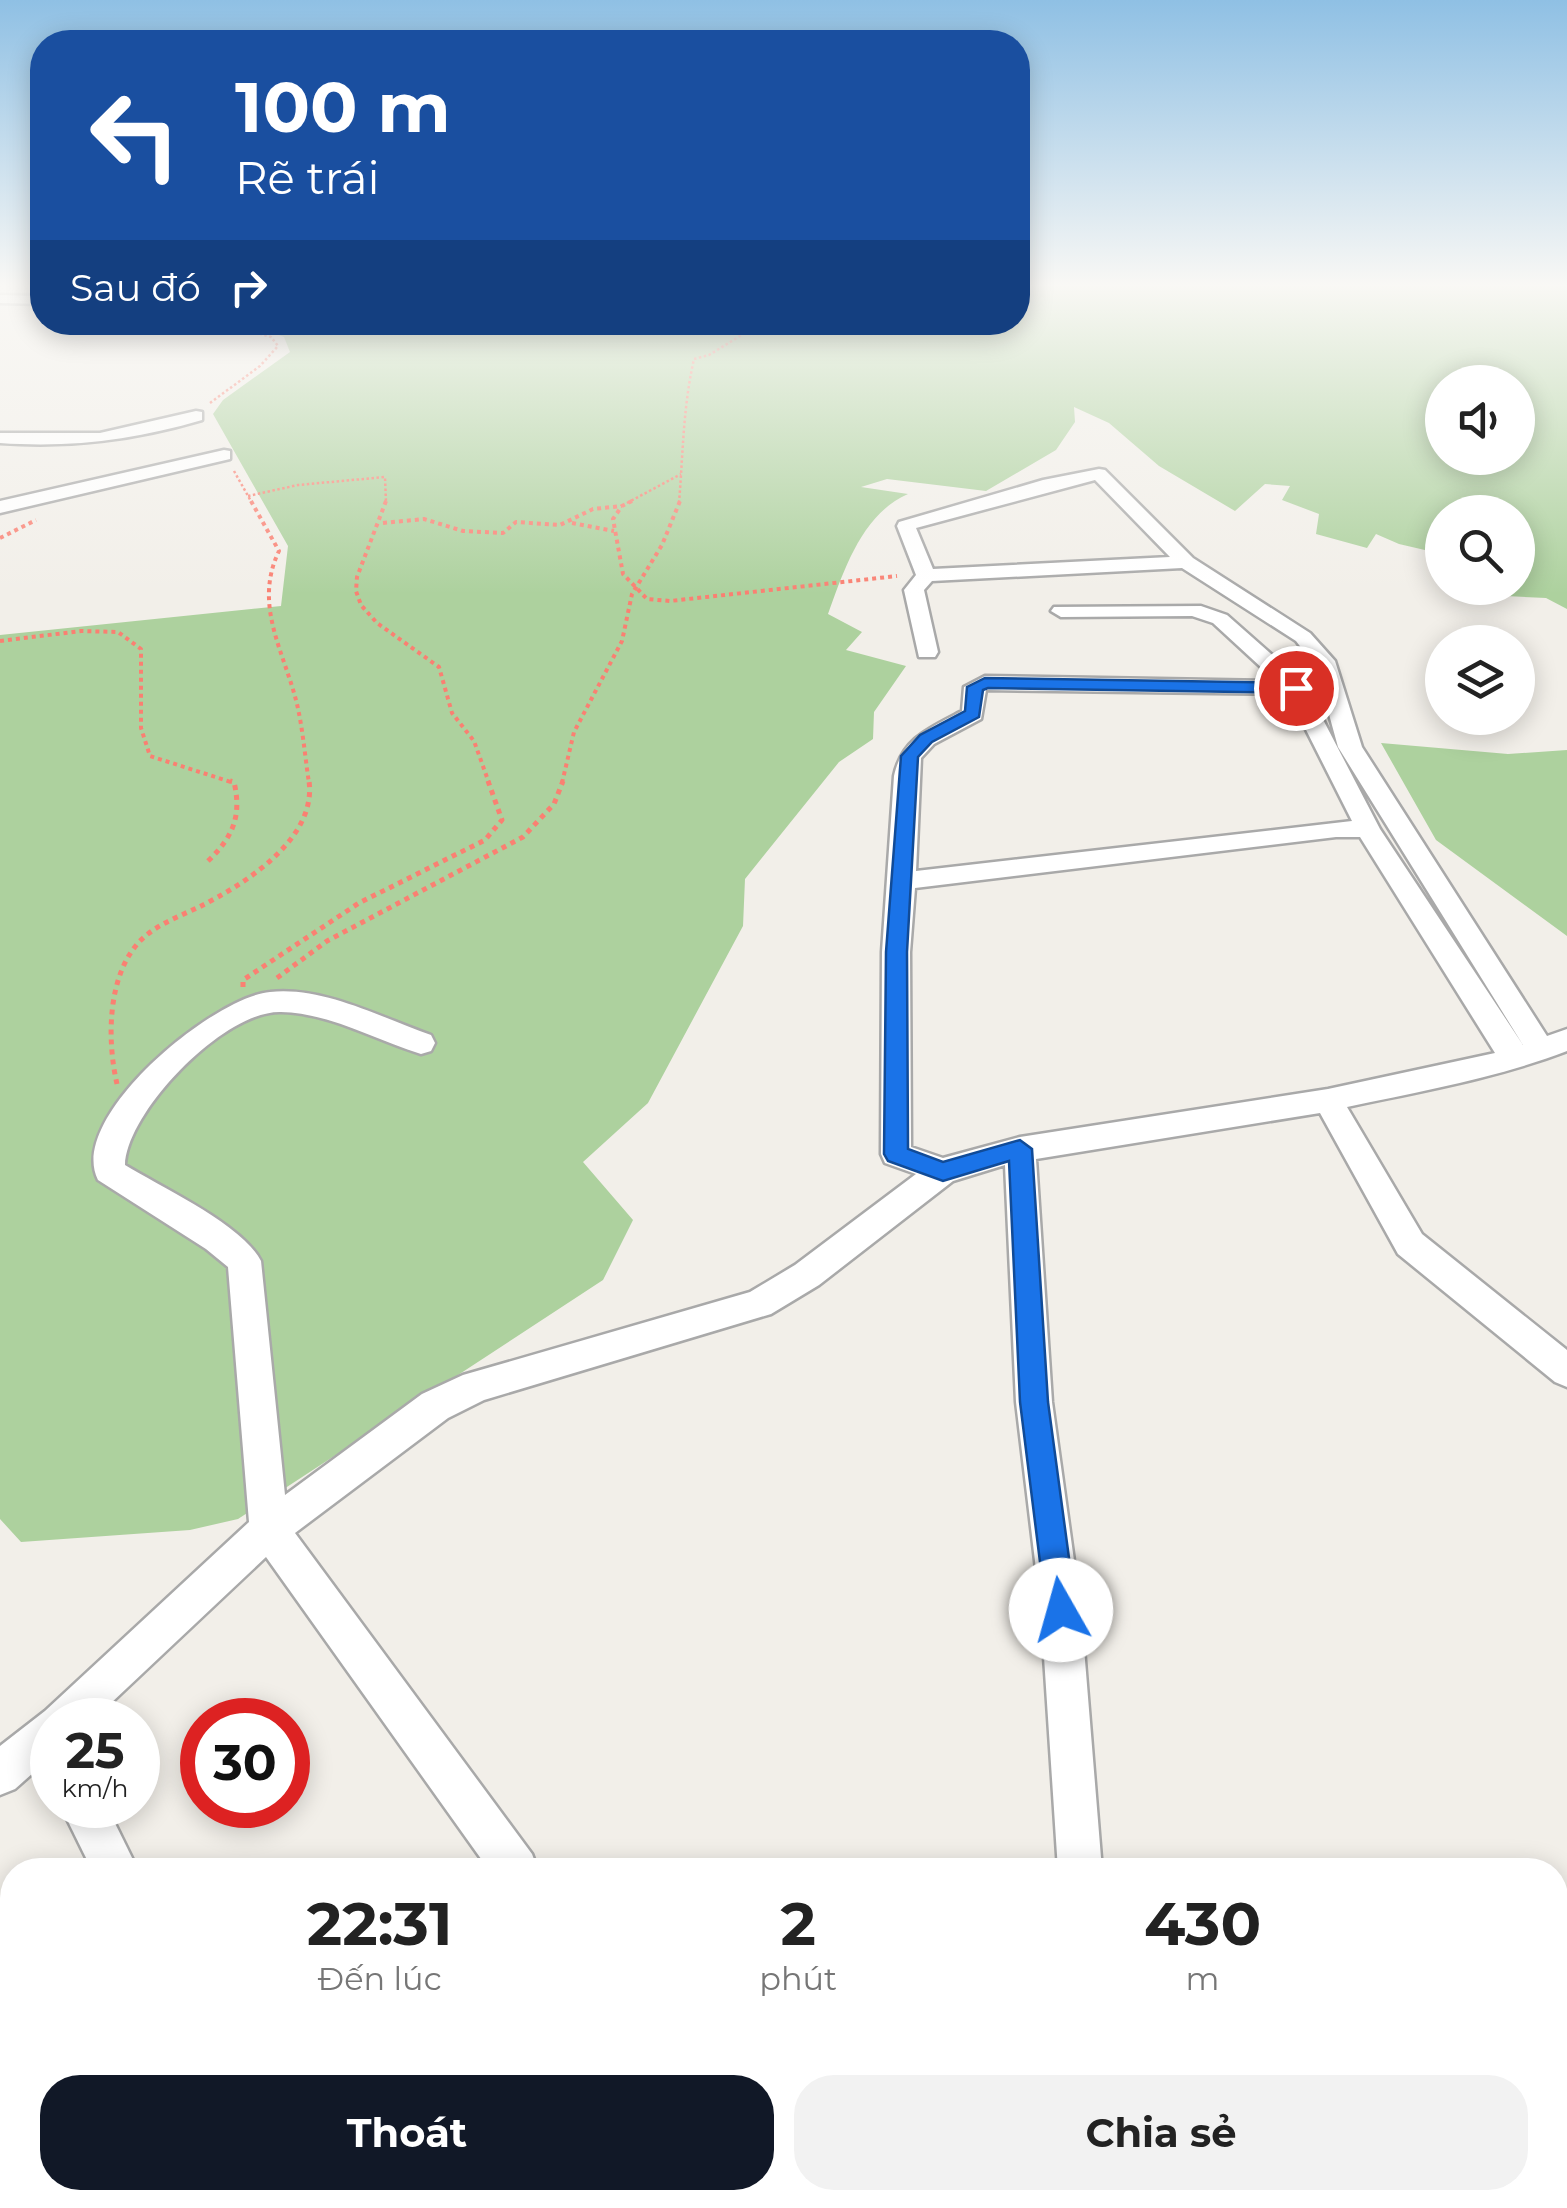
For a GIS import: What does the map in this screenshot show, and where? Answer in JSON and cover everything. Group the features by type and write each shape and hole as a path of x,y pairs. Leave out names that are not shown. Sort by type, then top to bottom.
{"street":[{"path":"0,438 102,441 196,416"},
{"path":"0,507 224,454"},
{"path":"926,575 906,526 923,516 962,510 1074,477 1100,474 1186,562 1303,637 1328,666 1350,747 1541,1050"},
{"path":"927,652 914,590 926,575 1186,562"},
{"path":"1061,611 1194,610 1220,619 1296,688 1368,829 1541,1050"},
{"path":"943,1172 896,1154 896,952 910,756 926,739 973,714 975,687 1017,682 1296,688"},
{"path":"903,881 1336,829 1368,829"},
{"path":"421,1043 289,1002 265,1002 242,1010 164,1067 116,1131 105,1157 108,1171 218,1240 244,1261 269,1528 507,1858"},
{"path":"90,1698 269,1528 435,1406 476,1386 759,1304 806,1275 943,1172 1020,1149 1328,1100 1541,1050"},
{"path":"1328,1100 1410,1244 1567,1372"},
{"path":"1020,1149 1034,1402 1061,1610 1079,1858"},
{"path":"0,1774 30,1751"},
{"path":"94,1828 110,1858"}],"path":[{"path":"196,416 228,388"},
{"path":"242,1010 291,966 327,941 523,837 554,804 567,772 574,732 622,642 637,585 680,502 687,388"},
{"path":"135,1106 118,1086 112,1062 117,988 131,947 162,922 224,894 259,868 298,832 309,811 301,726 294,692 278,656 265,590 269,565 278,551 224,454"},
{"path":"572,523 593,509 622,506 681,474"},
{"path":"242,1010 243,980 359,903 486,840 502,820 474,741 452,713 440,667 398,641 362,608 354,588 355,573 383,523 389,490 385,477 298,485 248,496"},
{"path":"622,506 613,519 623,574 647,599 670,601 796,585 926,575"},
{"path":"383,523 424,519 464,531 494,534 504,533 522,520 548,526 572,523 614,530"},
{"path":"0,640 80,631 118,632 141,650 141,728 150,756 234,782 240,821 228,843 208,861"}],"green space":[{"path":"240,388 1425,388 1425,475 1535,475 1535,388 1567,388 1567,609 1546,598 1535,597 1535,495 1425,495 1425,550 1376,534 1367,548 1316,534 1319,514 1282,500 1290,486 1265,484 1235,511 1159,466 1109,423 1074,407 1075,422 1056,450 986,491 887,479 861,487 908,494 892,503 867,529 848,562 828,614 862,632 846,650 906,666 874,712 873,739 839,762 745,879 743,926 648,1103 583,1162 633,1220 603,1280 238,1519 190,1530 21,1542 0,1519 0,635 281,606 288,546 213,414 223,400"},
{"path":"1381,743 1508,754 1567,750 1567,936 1436,840"}],"route":[{"path":"1061,1610 1034,1402 1020,1149 943,1172 896,1154 896,952 910,756 926,739 973,714 975,687 985,683 1296,688"}]}
